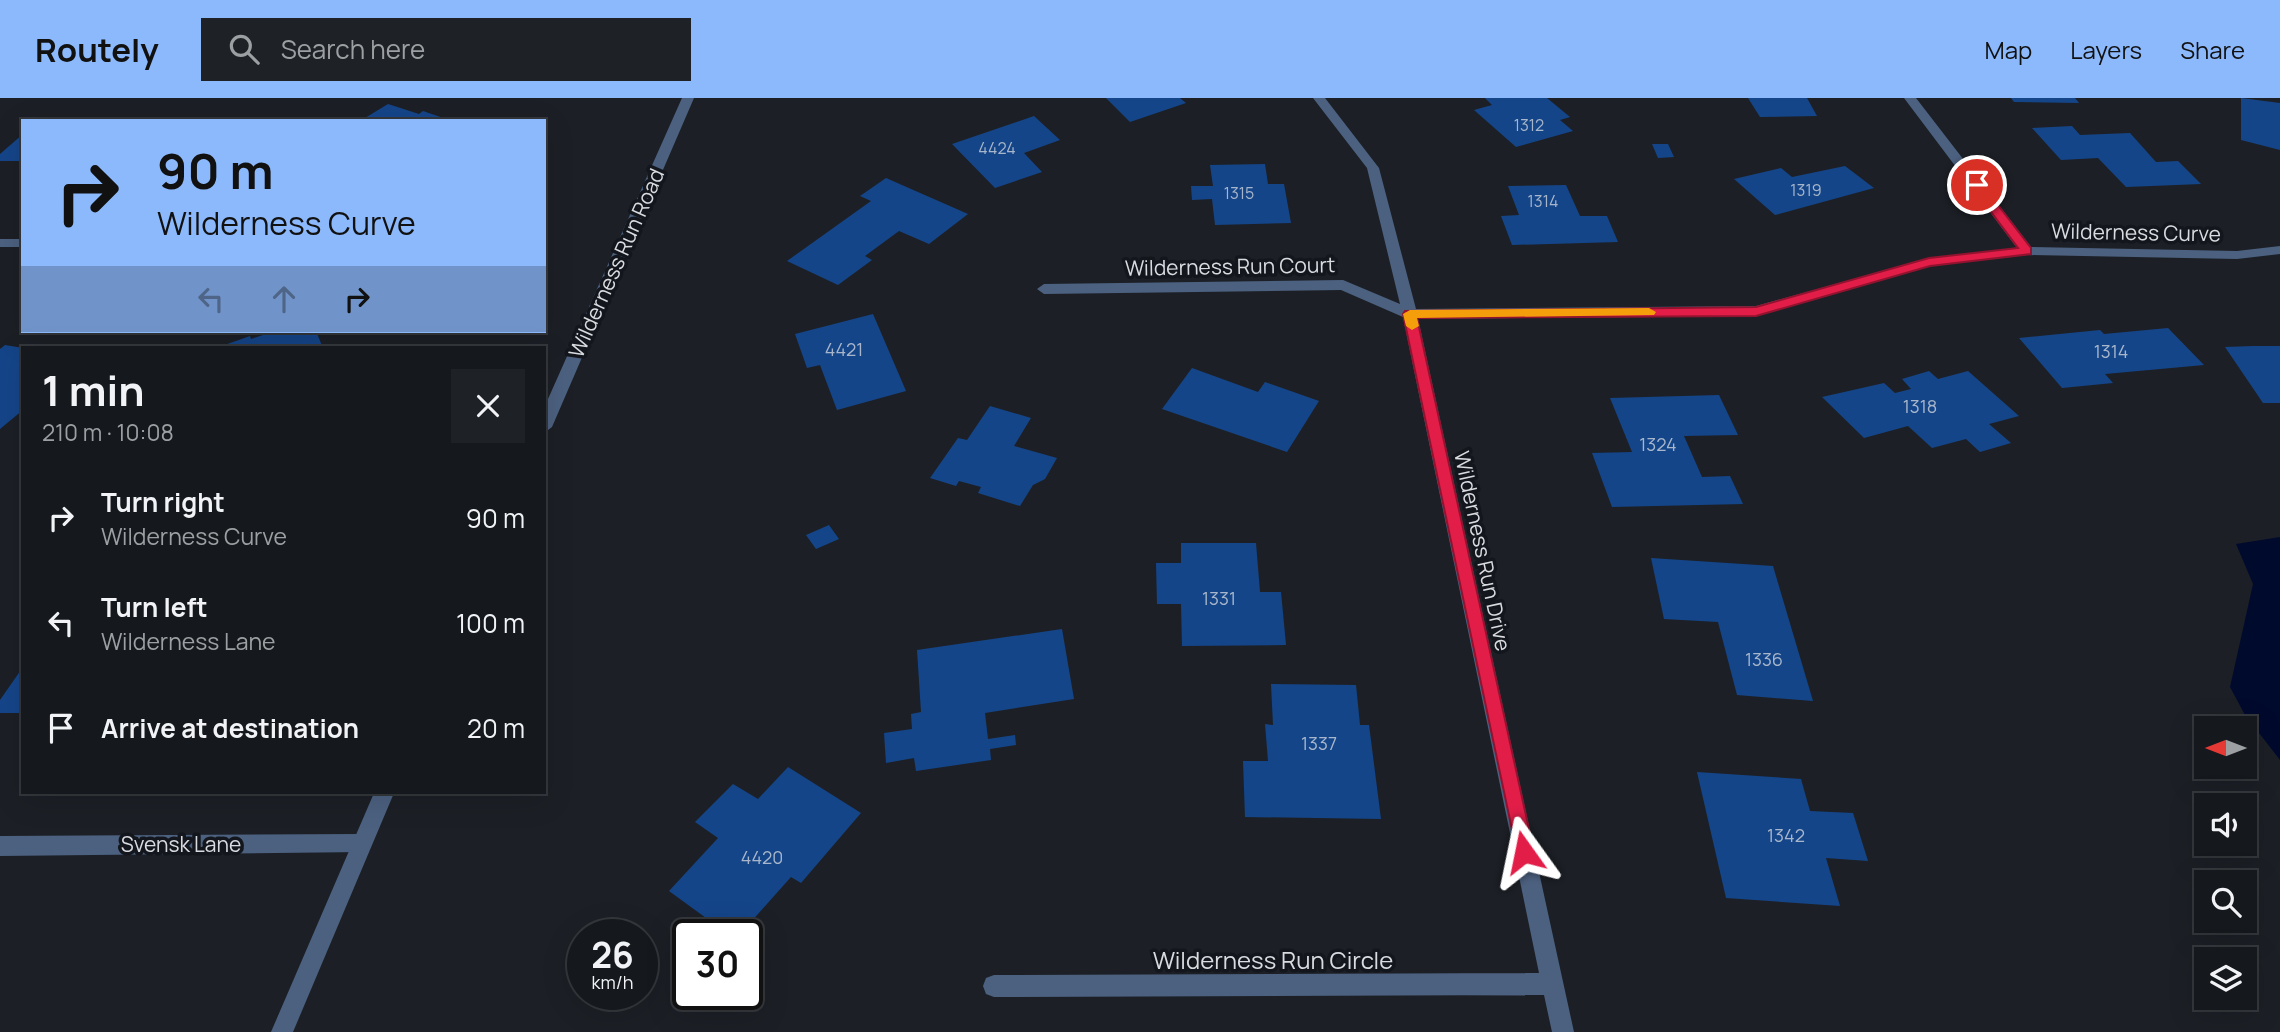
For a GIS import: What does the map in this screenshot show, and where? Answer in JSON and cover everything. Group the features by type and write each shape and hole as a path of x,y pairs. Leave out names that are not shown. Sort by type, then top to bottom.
{"street":[{"name":"Wilderness Run Road","path":"546,422 688,98"},
{"name":"Wilderness Run Drive","path":"1319,98 1373,168 1410,314 1563,1032"},
{"path":"1910,98 2027,251"},
{"path":"0,243 21,243"},
{"name":"Wilderness Curve","path":"1410,314 1756,311 1929,262 2027,251 2237,255 2280,250"},
{"name":"Wilderness Run Court","path":"1044,289 1343,285 1410,314"},
{"path":"282,1032 384,794"},
{"name":"Svensk Lane","path":"0,846 362,843"},
{"name":"Wilderness Run Circle","path":"993,986 1553,984"}],"water":[{"path":"2280,537 2280,760 2258,732 2258,716 2246,716 2230,687 2253,584 2236,544"}],"building":[{"path":"1106,98 1180,98 1186,103 1130,122"},
{"path":"1485,98 1547,98 1570,117 1560,120 1573,131 1516,147 1474,110 1492,105"},
{"path":"1748,98 1807,98 1817,116 1760,117"},
{"path":"2011,98 2075,98 2079,103 2014,102"},
{"path":"2241,98 2280,103 2280,150 2241,140"},
{"path":"388,104 446,119 363,119"},
{"path":"1034,116 1060,140 1024,153 1042,172 995,188 952,144"},
{"path":"2072,126 2080,135 2130,133 2156,162 2178,161 2201,184 2126,187 2098,158 2061,160 2032,128"},
{"path":"21,136 21,161 0,161 0,154"},
{"path":"1652,144 1668,144 1674,157 1658,158"},
{"path":"1265,164 1268,184 1284,184 1291,223 1215,225 1212,199 1192,200 1191,186 1213,186 1210,165"},
{"path":"1845,166 1874,188 1775,215 1734,179 1781,168 1792,177"},
{"path":"886,178 968,214 929,244 899,231 865,256 872,260 838,285 787,261 871,201 860,196"},
{"path":"1566,185 1580,216 1607,216 1618,242 1512,245 1501,216 1519,215 1508,186"},
{"path":"873,314 906,391 837,410 820,365 807,368 795,334"},
{"path":"2168,328 2204,365 2105,374 2113,383 2062,388 2019,338 2100,330 2104,334"},
{"path":"269,333 317,333 322,346 222,346 250,336 251,339"},
{"path":"5,345 21,348 21,412 0,429 0,349"},
{"path":"2280,346 2280,403 2263,403 2225,347"},
{"path":"1192,368 1258,392 1265,382 1319,401 1287,452 1162,409"},
{"path":"1929,371 1938,379 1968,371 2019,416 1989,424 2011,443 1980,452 1966,439 1932,448 1908,426 1864,438 1822,397 1884,383 1895,393 1911,389 1902,379"},
{"path":"1719,395 1738,435 1684,436 1702,477 1730,476 1743,504 1612,507 1592,453 1632,452 1610,398"},
{"path":"990,406 1031,418 1014,446 1057,458 1045,479 1033,485 1020,506 978,493 981,487 959,481 956,486 930,478 958,438 967,440"},
{"path":"829,525 839,539 816,549 806,535"},
{"path":"1181,543 1256,543 1260,592 1281,592 1286,645 1182,646 1181,604 1157,604 1156,563 1181,563"},
{"path":"1651,558 1773,566 1813,701 1737,695 1718,622 1664,619"},
{"path":"1062,629 1074,699 985,713 988,739 1015,735 1016,745 990,749 991,760 916,771 914,758 886,763 884,733 912,729 911,714 921,712 917,650"},
{"path":"21,670 21,713 0,713 0,700"},
{"path":"1271,684 1356,685 1360,725 1369,725 1381,819 1245,817 1243,761 1268,761 1265,724 1273,725"},
{"path":"788,767 861,813 801,883 791,877 753,919 707,919 669,891 718,838 695,822 733,784 758,799"},
{"path":"1697,772 1801,779 1810,811 1853,813 1868,861 1826,858 1840,906 1726,898"}],"slow traffic":[{"path":"1412,326 1410,314 1649,312"}],"route":[{"path":"1524,852 1410,314 1756,311 1929,262 2027,251 1977,185"}]}
